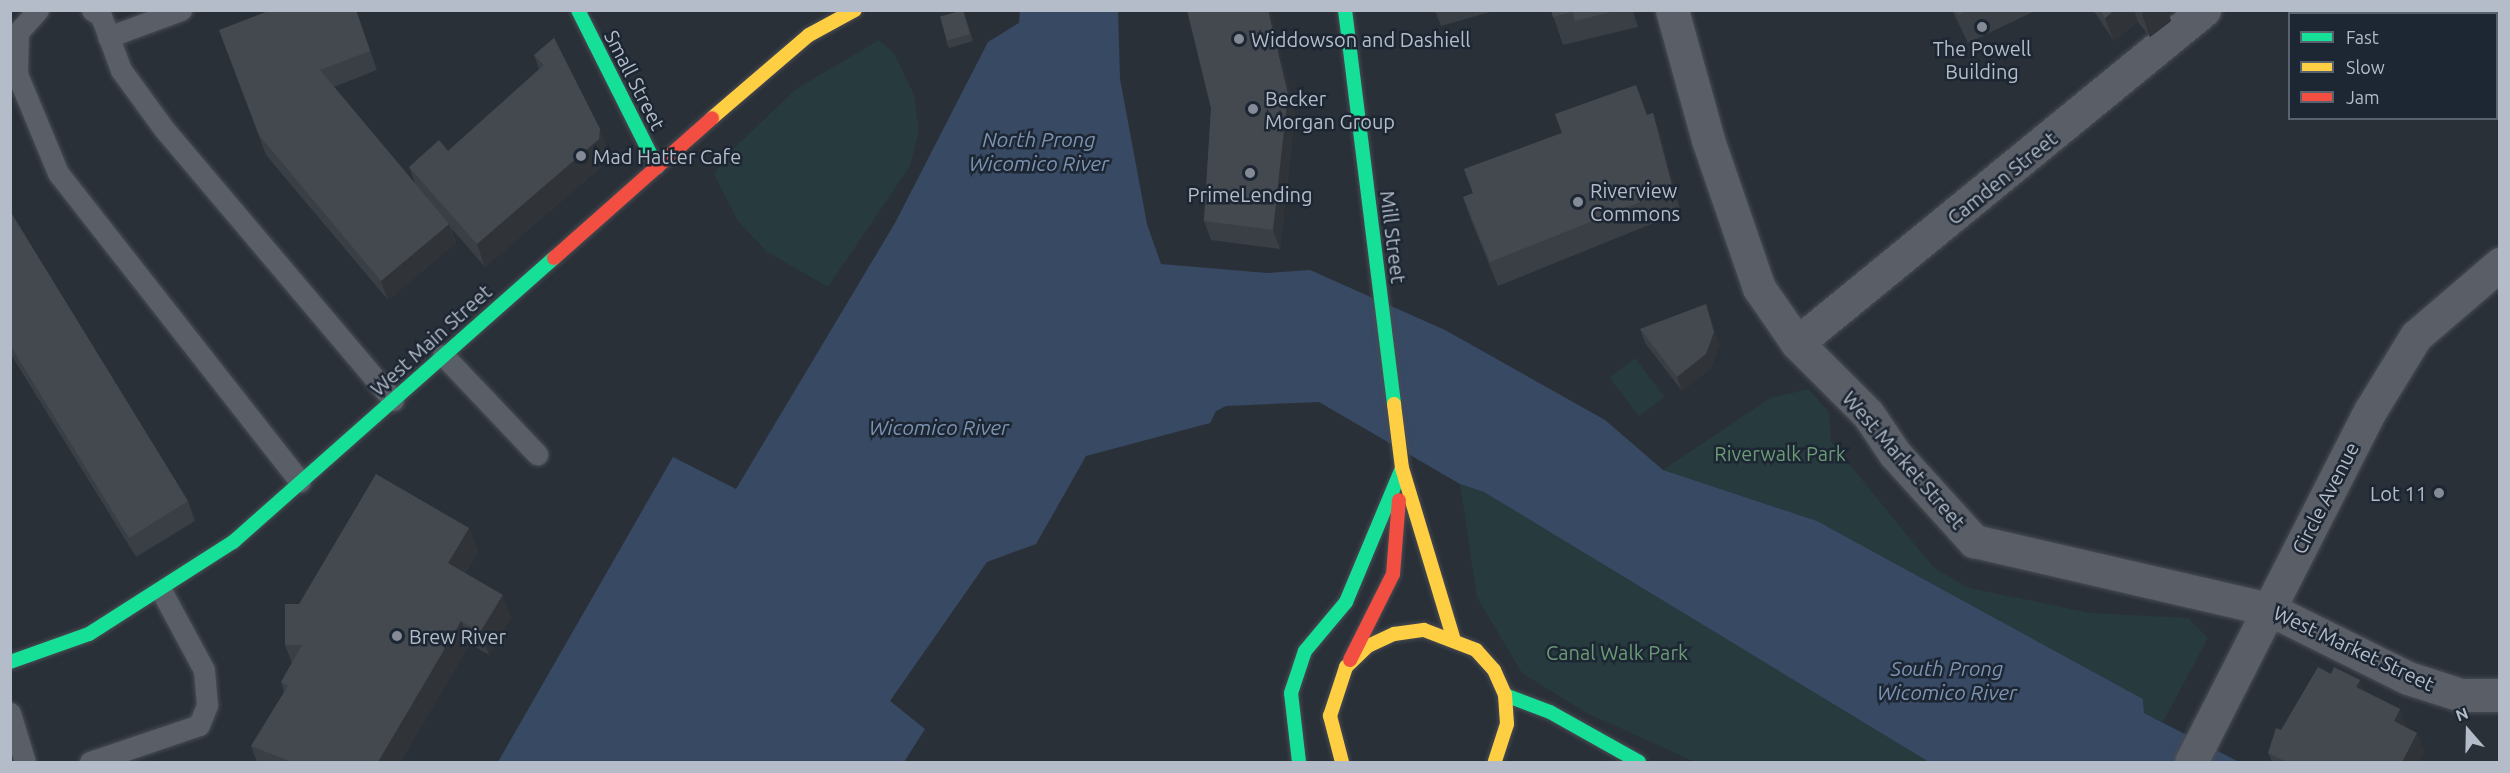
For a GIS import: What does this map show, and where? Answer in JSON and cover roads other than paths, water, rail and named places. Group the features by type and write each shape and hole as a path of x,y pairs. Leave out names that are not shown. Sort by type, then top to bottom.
{"main road":[{"name":"Small Street","path":"578,10 657,167"},
{"name":"West Main Street","path":"10,662 89,633 162,592 233,542 809,35 855,10"},
{"name":"Mill Street","path":"1345,10 1399,451 1402,468 1453,637"},
{"name":"Mill Street","path":"1333,742 1334,690 1393,574 1402,468"},
{"path":"1299,762 1291,693 1305,651 1346,602 1402,468"},
{"path":"1346,667 1368,646 1394,634 1424,630 1453,637 1476,650 1504,694 1508,724 1502,758"},
{"path":"1504,694 1559,717 1639,762"},
{"path":"1325,762 1333,742"},
{"path":"1333,742 1342,762"}],"street":[{"name":"West Market Street","path":"1672,10 1708,140 1759,288 1797,343 1868,414 1895,454 1974,541 2269,609 2408,678 2461,695 2499,695"},
{"name":"Camden Street","path":"1797,343 2204,10"},
{"name":"Circle Avenue","path":"2191,762 2370,411 2416,336 2499,264"}],"lane":[{"path":"38,10 18,32 17,74 58,173 300,482"},
{"path":"92,10 108,37 121,70 164,129 393,400"},
{"path":"108,37 181,10"},
{"path":"443,355 537,454"},
{"path":"90,762 199,725 207,705 204,670 162,592"},
{"path":"10,713 25,762"}],"water":[{"path":"1020,10 1118,11 1120,79 1147,224 1161,264 1267,273 1310,270 1445,330 1605,420 1663,470 1817,521 2143,699 2144,713 2239,762 1929,762 1484,492 1460,484 1319,402 1226,406 1216,411 1210,423 1086,456 1036,544 987,562 890,701 925,729 904,762 498,762 673,457 736,489 895,223 988,42 1019,23"}],"place":[{"name":"The Powell Building","path":"1982,27"},
{"name":"Widdowson and Dashiell","path":"1239,39"},
{"name":"Becker Morgan Group","path":"1253,109"},
{"name":"Mad Hatter Cafe","path":"581,156"},
{"name":"PrimeLending","path":"1250,173"},
{"name":"Riverview Commons","path":"1578,202"},
{"name":"Lot 11","path":"2439,493"},
{"name":"Brew River","path":"397,636"}],"water label":[{"name":"North Prong Wicomico River","path":"1039,151"},
{"name":"Wicomico River","path":"939,427"},
{"name":"South Prong Wicomico River","path":"1947,680"}],"park label":[{"name":"Riverwalk Park","path":"1780,453"},
{"name":"Canal Walk Park","path":"1617,652"}]}
